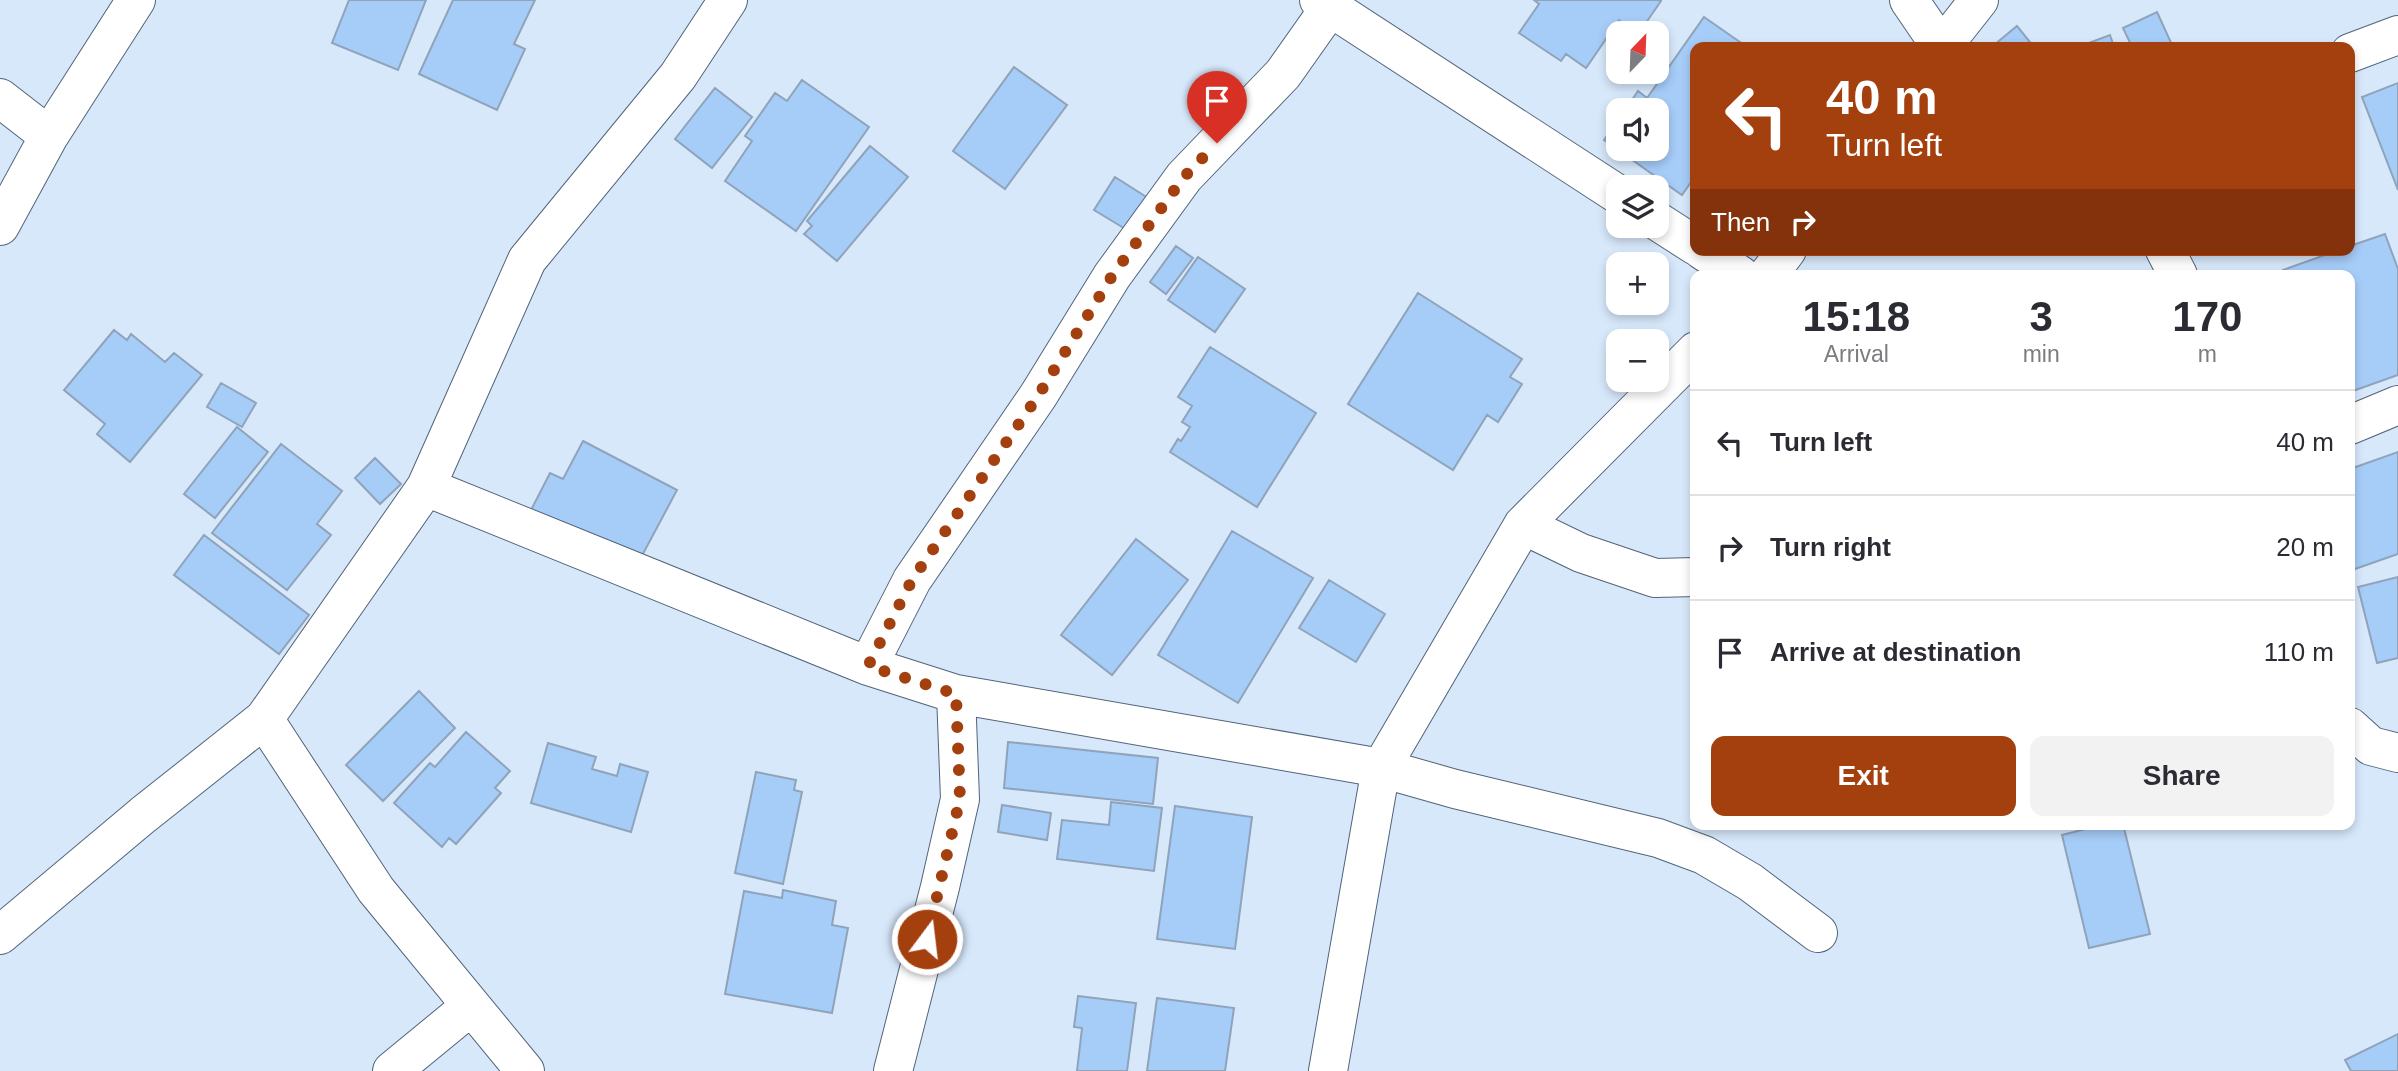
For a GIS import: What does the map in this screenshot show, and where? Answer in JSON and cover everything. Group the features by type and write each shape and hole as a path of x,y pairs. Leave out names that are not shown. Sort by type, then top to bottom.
{"street":[{"path":"0,226 49,136 136,0"},
{"path":"0,935 143,815 264,719 426,487 527,260 678,76 728,0"},
{"path":"1909,0 1948,42"},
{"path":"1951,42 1979,0"},
{"path":"868,666 912,580 1038,396 1112,276 1184,177 1283,74 1325,3 1606,187"},
{"path":"2355,51 2398,35"},
{"path":"0,98 49,136"},
{"path":"1669,229 1690,242"},
{"path":"1711,256 1732,270"},
{"path":"1772,270 1782,256"},
{"path":"1328,1071 1381,768 1522,525 1690,357"},
{"path":"2355,423 2398,405"},
{"path":"426,487 868,666 956,694 1381,768 1466,793 1658,838 1704,855 1750,882 1818,933"},
{"path":"1522,525 1581,553 1655,578 1690,577"},
{"path":"893,1071 960,799 956,694"},
{"path":"264,719 376,890 525,1071"},
{"path":"2355,732 2371,746 2398,753"},
{"path":"392,1071 471,1006"}],"building":[{"path":"349,0 426,0 398,70 332,43"},
{"path":"453,0 535,0 514,44 525,49 497,110 419,74"},
{"path":"1534,0 1661,1 1647,21 1606,21 1606,39 1586,68 1566,54 1561,61 1519,33 1539,4"},
{"path":"2157,12 2171,42 2130,42 2123,28"},
{"path":"1704,17 1740,42 1690,42 1690,184 1682,195 1669,186 1669,175 1654,175 1634,161 1669,161 1669,98 1647,98 1657,84 1670,84 1670,65"},
{"path":"2017,26 2030,42 1998,42"},
{"path":"2110,35 2112,42 2091,42"},
{"path":"1014,67 1067,105 1005,189 953,151"},
{"path":"802,80 869,127 796,231 725,181 752,141 745,136 775,93 787,101"},
{"path":"2398,83 2398,190 2362,97"},
{"path":"715,88 752,117 712,168 675,139"},
{"path":"1638,91 1647,98 1633,98"},
{"path":"870,146 908,177 837,261 804,234 812,226 807,221"},
{"path":"1115,177 1148,198 1127,230 1094,210"},
{"path":"2385,234 2398,269 2398,375 2355,390 2355,270 2283,270 2322,256 2355,256 2355,244"},
{"path":"1176,246 1193,258 1166,294 1150,282"},
{"path":"1198,257 1245,289 1215,332 1168,300"},
{"path":"1418,293 1522,359 1510,377 1522,384 1498,422 1487,415 1453,470 1348,404"},
{"path":"114,330 127,340 131,334 165,362 174,353 202,375 130,462 97,434 105,424 64,390"},
{"path":"1210,347 1316,413 1257,507 1170,452 1190,427 1182,422 1192,406 1178,397"},
{"path":"221,383 256,403 242,427 207,407"},
{"path":"237,427 268,452 215,518 184,494"},
{"path":"583,441 677,490 636,567 530,512 550,473 563,479"},
{"path":"281,444 342,491 317,524 331,535 287,590 212,533"},
{"path":"2398,452 2398,554 2355,569 2355,467"},
{"path":"375,458 401,484 380,504 355,478"},
{"path":"1232,531 1313,578 1238,703 1158,655"},
{"path":"204,535 309,615 279,654 174,575"},
{"path":"1136,539 1188,580 1112,675 1061,635"},
{"path":"2398,577 2398,658 2377,663 2358,587"},
{"path":"1329,580 1385,614 1356,662 1299,628"},
{"path":"419,691 455,728 383,801 346,765"},
{"path":"466,732 510,771 495,788 501,793 456,844 449,838 442,847 394,803 430,763 435,767"},
{"path":"1008,742 1158,758 1153,804 1004,788"},
{"path":"548,743 596,757 592,769 617,776 620,764 648,772 631,832 531,803"},
{"path":"756,772 796,780 794,790 802,792 783,884 735,873"},
{"path":"1111,802 1162,808 1154,871 1057,859 1062,820 1109,825"},
{"path":"1002,805 1051,813 1047,840 998,832"},
{"path":"1175,806 1252,817 1235,949 1157,939"},
{"path":"2082,830 2124,830 2150,934 2089,948 2062,835"},
{"path":"783,890 836,901 832,925 848,928 832,1013 725,994 744,891 782,898"},
{"path":"1078,996 1136,1003 1127,1071 1077,1071 1082,1028 1074,1027"},
{"path":"1157,998 1234,1008 1225,1071 1147,1071"},
{"path":"2398,1034 2398,1071 2351,1071 2345,1060"}],"route":[{"path":"927,939 960,799 956,694 868,666 912,580 1038,396 1112,276 1184,177 1217,143"}]}
